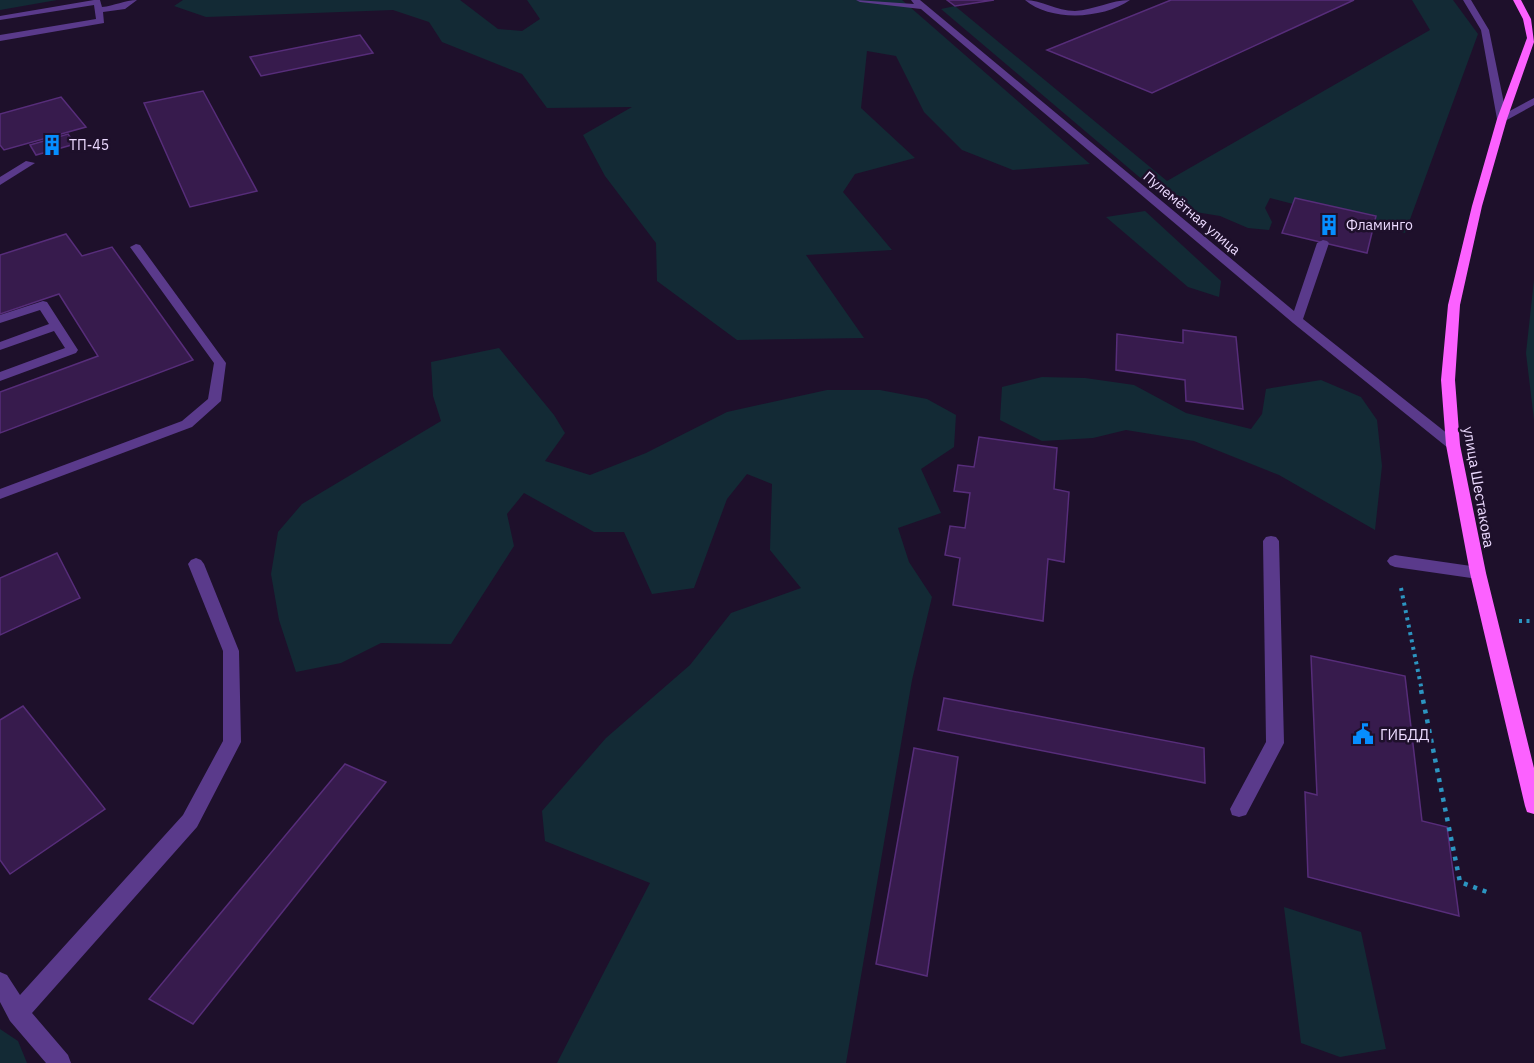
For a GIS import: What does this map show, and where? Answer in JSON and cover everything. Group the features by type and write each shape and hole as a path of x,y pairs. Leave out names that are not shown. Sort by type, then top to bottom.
{"main road":[{"path":"1502,119 1531,38 1527,19 1517,0"},
{"name":"улица Шестакова","path":"1502,119 1477,206 1454,305 1448,380 1453,446 1478,573 1534,806"}],"street":[{"path":"99,10 122,7 133,0"},
{"path":"860,0 919,3"},
{"path":"1029,0 1041,9 1073,14 1091,13 1126,0"},
{"name":"улица Шестакова","path":"1467,0 1485,30 1502,119"},
{"path":"0,18 97,2 101,21 0,38"},
{"name":"Пулемётная улица","path":"919,3 1297,320 1453,446"},
{"path":"11,16 12,36"},
{"path":"1502,119 1534,101"},
{"path":"0,182 30,163"},
{"path":"1297,320 1323,243"},
{"path":"0,494 187,424 214,400 220,363 136,247"},
{"path":"0,319 43,304 72,350 0,377"},
{"path":"0,346 56,326"},
{"path":"1239,809 1275,743 1271,541"},
{"path":"1395,561 1478,573"},
{"path":"18,1013 190,821 232,742 231,651 196,564"},
{"path":"0,982 18,1013 60,1063"}],"path":[{"path":"1395,561 1460,882 1487,892"}],"shaded area":[{"path":"0,0 57,0 0,10"},
{"path":"183,0 460,0 498,29 522,31 540,19 527,0 902,0 1090,164 1013,170 962,150 924,112 896,56 867,51 861,108 915,158 855,174 843,192 892,250 806,255 864,338 737,340 657,281 656,243 605,176 583,135 632,107 547,108 522,74 442,42 429,22 393,10 206,17 174,6"},
{"path":"1412,0 1453,0 1478,34 1405,233 1270,198 1265,208 1272,222 1269,230 1248,228 1220,216 1177,209 941,9 955,6 1167,181 1430,30"},
{"path":"1145,211 1221,281 1219,297 1188,287 1106,217"},
{"path":"1534,280 1534,420 1526,353"},
{"path":"499,348 554,415 565,433 545,461 590,475 646,453 727,412 827,390 880,390 927,399 956,415 954,447 921,469 941,513 898,528 909,562 932,597 912,680 846,1063 557,1063 650,883 545,841 542,811 606,738 690,665 731,613 801,588 770,550 772,484 747,474 727,499 694,588 652,594 624,532 594,532 524,493 507,514 514,546 451,644 381,643 341,663 296,672 279,620 271,574 278,532 302,504 441,421 433,396 431,362"},
{"path":"1042,377 1085,378 1134,385 1186,413 1251,429 1262,414 1266,389 1321,380 1361,397 1377,420 1382,466 1375,530 1279,475 1194,441 1126,430 1093,438 1042,441 1000,420 1002,387"},
{"path":"1284,907 1361,932 1386,1049 1340,1057 1301,1043"},
{"path":"0,1029 18,1041 27,1063 0,1063"}],"building":[{"path":"947,0 994,0 955,6"},
{"path":"1171,0 1354,0 1152,93 1047,50"},
{"path":"360,35 373,53 261,76 250,57"},
{"path":"203,91 257,191 190,207 144,103"},
{"path":"61,97 86,127 4,150 0,145 0,114"},
{"name":"ТП-45","path":"68,134 75,144 36,155 30,145"},
{"name":"Фламинго","path":"1295,198 1376,216 1367,253 1282,233"},
{"path":"66,234 82,256 112,247 193,360 0,433 0,392 98,356 59,294 0,314 0,255"},
{"path":"1183,330 1236,337 1243,409 1186,401 1185,380 1116,370 1117,334 1183,343"},
{"path":"979,437 1057,448 1054,489 1069,492 1064,562 1048,559 1043,621 953,605 960,558 945,555 950,526 965,528 970,493 954,491 958,465 974,467"},
{"path":"57,553 80,598 0,635 0,578"},
{"name":"ГИБДД","path":"1311,656 1405,676 1422,821 1447,827 1459,916 1308,877 1305,792 1317,795"},
{"path":"944,698 1204,748 1205,783 938,730"},
{"path":"23,706 105,809 10,874 0,860 0,720"},
{"path":"914,748 958,757 927,976 876,964"},
{"path":"345,764 386,782 193,1024 149,999"}],"place":[{"name":"ТП-45","path":"52,145"},
{"name":"Фламинго","path":"1329,225"},
{"name":"ГИБДД","path":"1363,734"}]}
